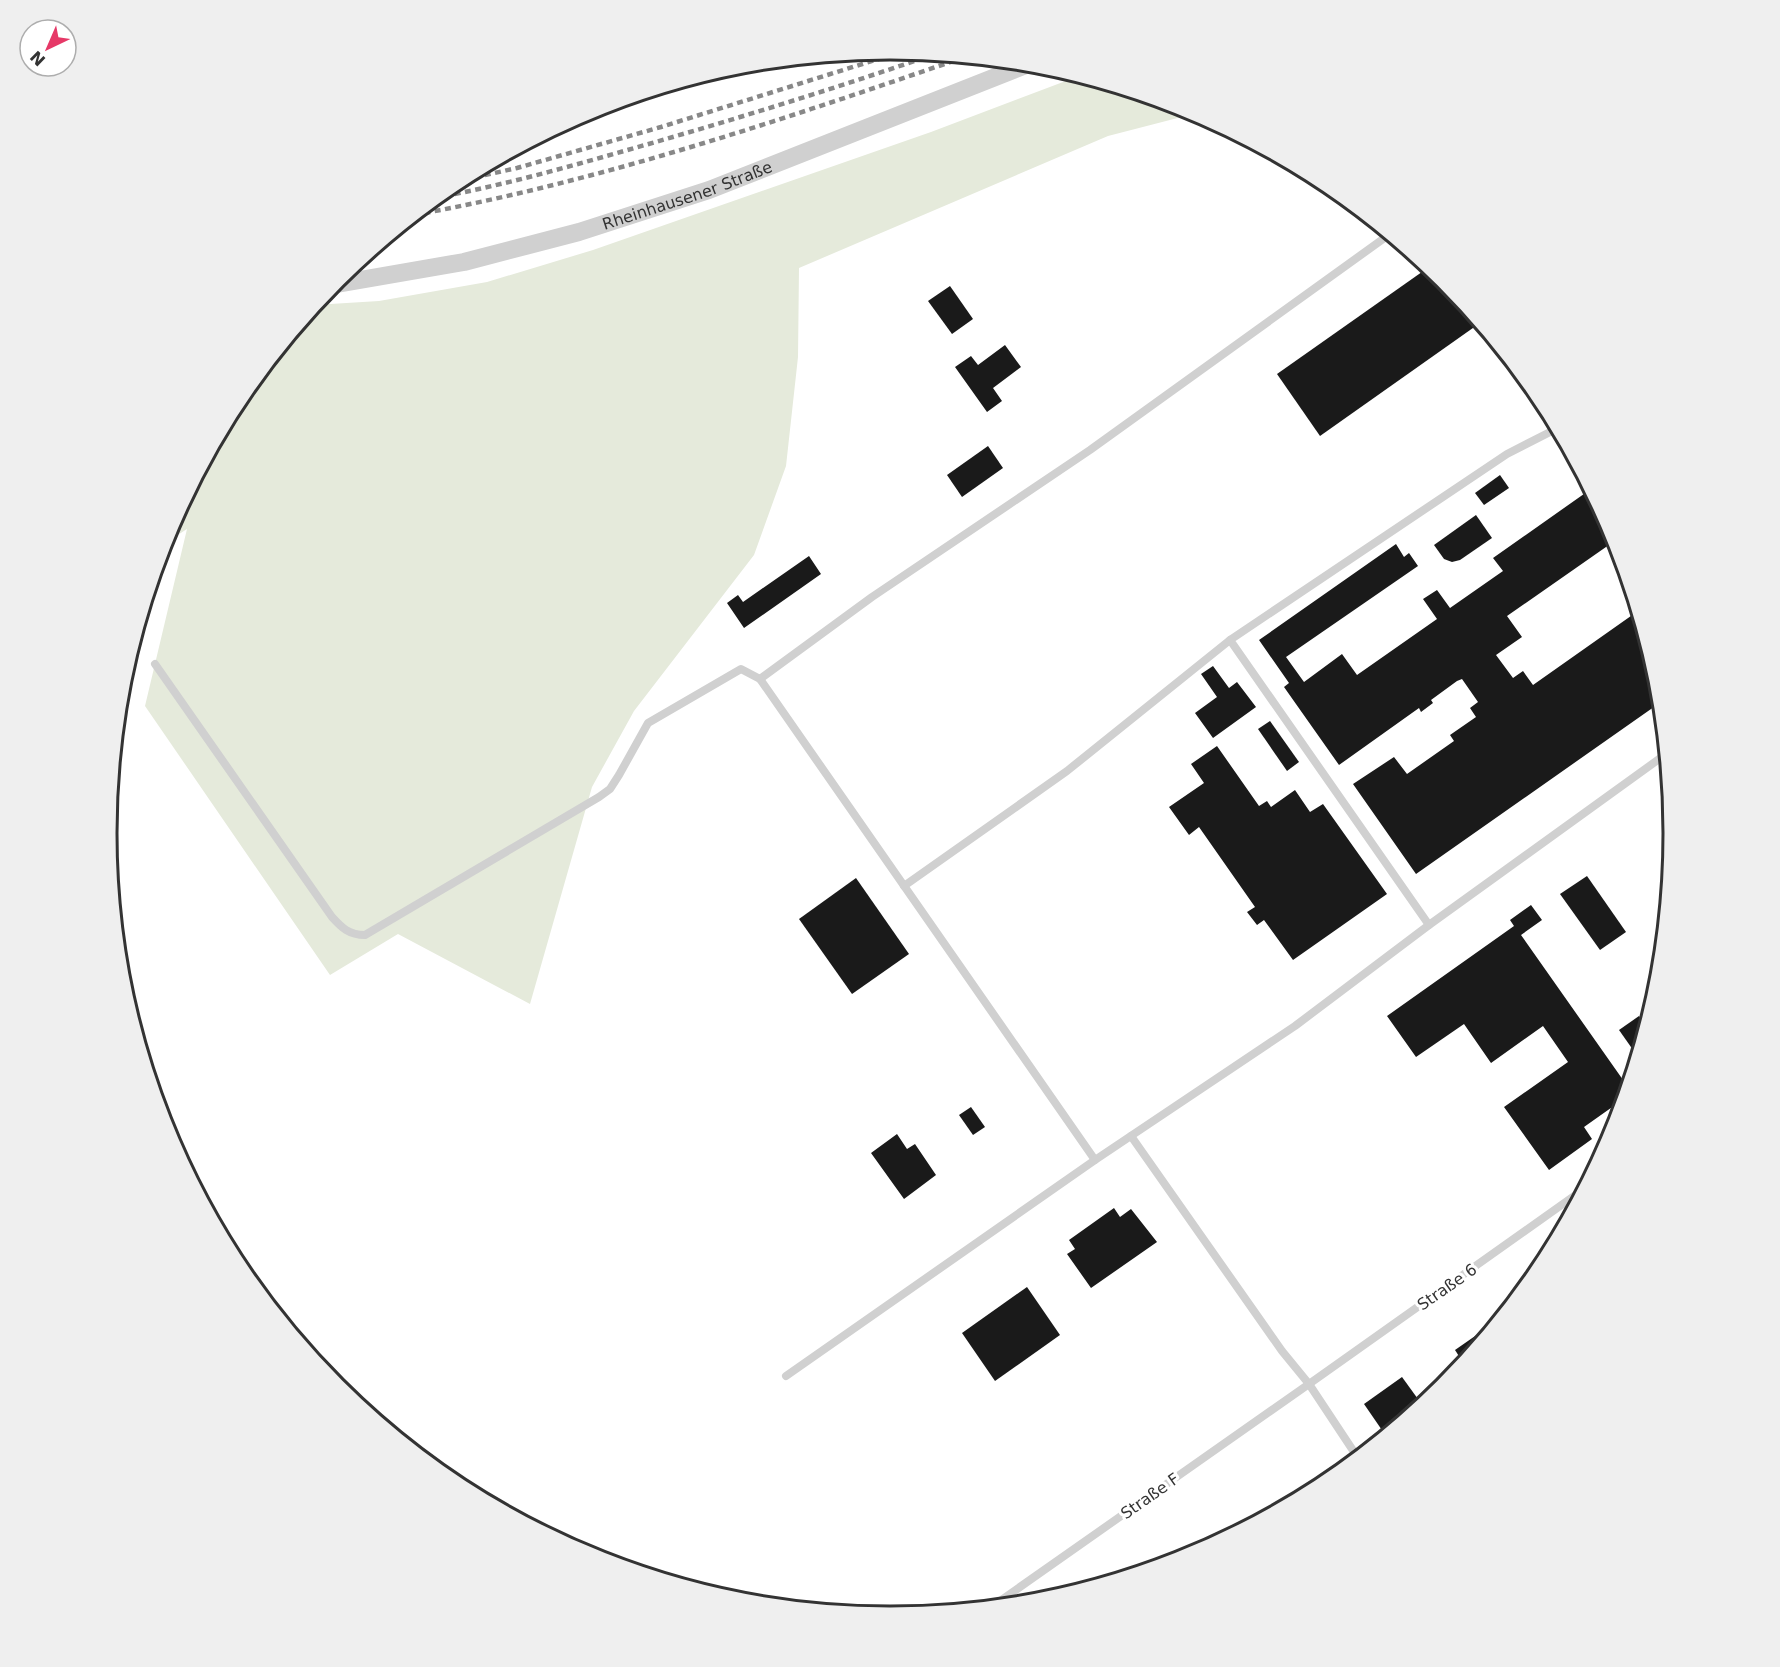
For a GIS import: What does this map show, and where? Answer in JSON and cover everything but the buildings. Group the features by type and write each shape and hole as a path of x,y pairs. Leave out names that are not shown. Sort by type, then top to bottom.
{"street":[{"name":"Rheinhausener Straße","path":"348,282 464,262 579,232 710,190 1012,70"}],"lane":[{"path":"760,679 872,597 1090,450 1384,239"},
{"path":"904,886 1067,771 1230,640 1507,453 1550,432"},
{"path":"1230,640 1430,925"},
{"path":"155,664 332,917 344,930 354,935 365,935 599,797 610,789 648,723 741,669 760,679 1095,1160"},
{"path":"786,1376 1095,1160 1295,1026 1660,759"},
{"path":"1131,1136 1282,1352 1309,1384 1354,1452"},
{"name":"Straße 6","path":"1309,1384 1572,1197"},
{"name":"Straße F","path":"1004,1598 1309,1384"}],"shaded area":[{"path":"1067,81 1139,101 1181,117 1108,136 799,268 798,357 786,466 754,555 634,711 592,787 530,1004 398,934 330,975 145,706 187,529 175,537 220,447 276,363 326,304 379,301 487,282 593,250 931,132"}],"railway":[{"path":"484,175 661,127 873,61"},
{"path":"454,194 514,181 718,124 914,61"},
{"path":"430,212 554,185 624,166 761,125 948,63"}]}
